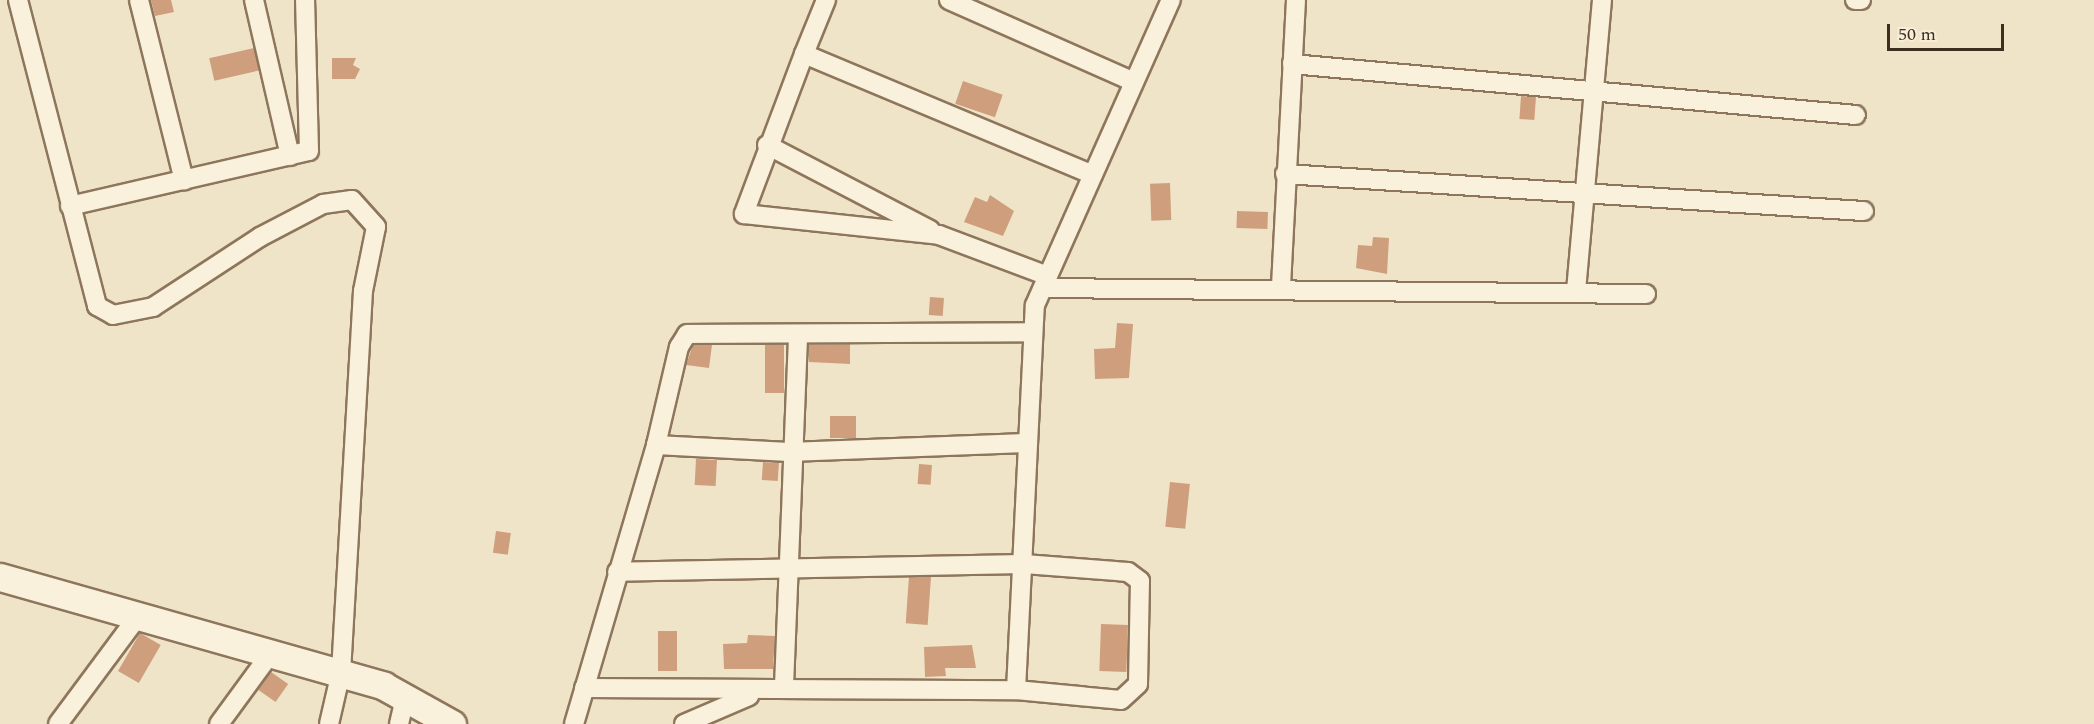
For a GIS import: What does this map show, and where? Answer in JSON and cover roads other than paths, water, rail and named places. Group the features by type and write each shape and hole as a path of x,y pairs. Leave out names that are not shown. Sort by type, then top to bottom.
{"street":[{"path":"18,0 97,306 113,315 153,307 260,237 322,204 352,200 369,213 376,227 363,291 341,672 329,724"},
{"path":"140,0 184,180"},
{"path":"254,0 290,156"},
{"path":"70,206 290,156 311,149 305,0"},
{"path":"826,0 742,208 746,216 939,235"},
{"path":"949,0 1134,82"},
{"path":"1016,690 1024,564 1031,332 1046,282 1171,0"},
{"path":"1281,286 1285,174 1296,0"},
{"path":"1576,291 1598,91 1602,0"},
{"path":"1856,0 1861,0"},
{"path":"804,54 1093,175"},
{"path":"1292,64 1856,115"},
{"path":"767,146 939,235 1046,282 1646,294"},
{"path":"1285,174 1864,211"},
{"path":"574,724 656,445 679,347 687,334 1031,332"},
{"path":"784,686 789,452 798,335"},
{"path":"656,445 789,452 1026,443"},
{"path":"617,572 1024,564 1136,575 1138,684 1121,700 1016,690 784,686 755,693 684,724"},
{"path":"0,577 268,657 341,672 405,697 452,724"},
{"path":"57,724 136,619"},
{"path":"219,724 268,657"},
{"path":"584,688 755,693"},
{"path":"399,724 405,697"}]}
